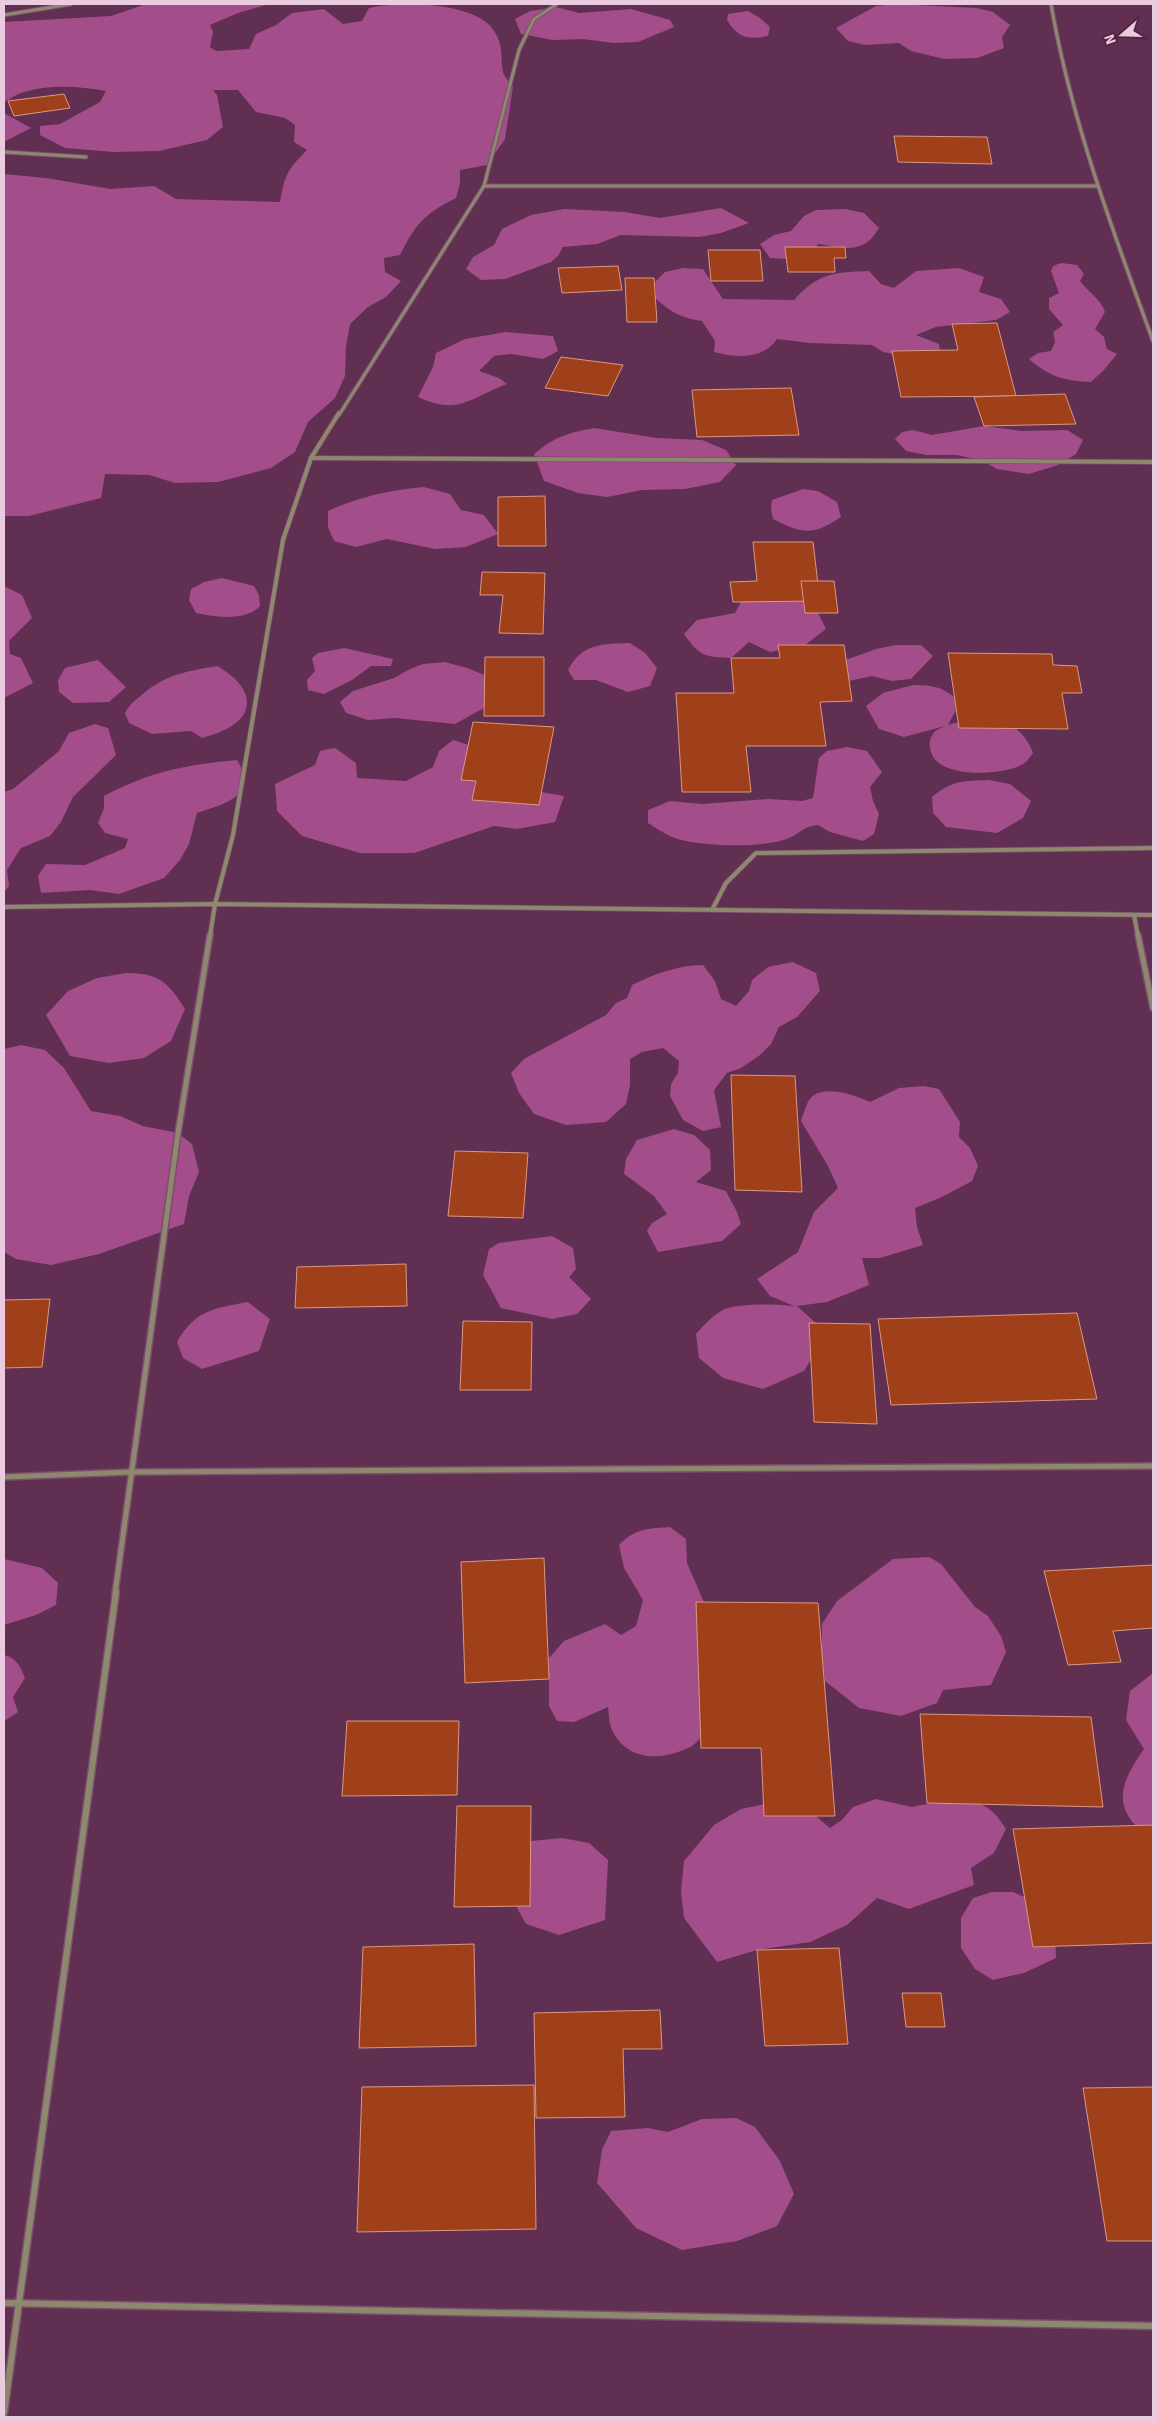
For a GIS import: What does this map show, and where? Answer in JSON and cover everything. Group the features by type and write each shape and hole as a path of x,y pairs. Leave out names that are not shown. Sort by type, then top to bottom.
{"street":[{"path":"4,15 71,4"},
{"path":"4,2413 178,1133 215,904 233,835 283,540 311,458 484,186 519,50 534,19 557,4"},
{"path":"1051,4 1059,51 1097,186 1153,341"},
{"path":"4,152 86,157"},
{"path":"484,186 1097,186"},
{"path":"311,458 1153,462"},
{"path":"712,910 726,883 756,854 1153,848"},
{"path":"4,907 215,904 1153,915"},
{"path":"1134,915 1153,1008"},
{"path":"4,1477 131,1472 1153,1466"},
{"path":"4,2303 1153,2326"}],"shaded area":[{"path":"146,4 269,4 238,13 210,25 213,32 210,47 216,51 249,49 256,34 276,25 292,13 324,9 343,24 362,21 369,8 400,4 438,6 457,9 474,15 487,23 496,34 501,49 503,73 513,87 505,139 487,165 460,170 460,184 456,198 436,209 422,221 411,235 400,255 384,258 385,272 401,281 386,297 368,307 350,324 346,347 345,376 335,398 308,422 295,452 271,468 218,482 175,483 149,475 105,474 101,498 29,516 4,516 4,174 46,178 111,189 154,186 176,199 280,202 288,173 295,162 307,150 294,142 295,125 285,118 256,112 238,90 213,90 217,95 223,127 207,140 159,151 114,152 65,148 40,135 40,126 60,124 100,102 106,91 74,87 42,88 19,94 4,102 4,22 111,16"},
{"path":"895,4 977,8 993,12 1010,25 1002,37 1004,48 977,58 944,59 911,51 899,43 865,45 848,41 836,28 876,6"},
{"path":"556,7 579,13 631,9 670,20 674,27 638,42 613,43 583,39 553,40 521,34 515,19 530,11"},
{"path":"748,11 770,27 768,36 754,38 744,36 735,31 727,20 728,14"},
{"path":"4,113 31,128 4,142"},
{"path":"721,208 749,223 721,233 699,237 621,235 597,244 563,247 558,256 551,262 505,279 481,280 466,269 473,257 494,245 502,229 531,215 564,209 625,212 660,218"},
{"path":"845,209 864,213 879,228 873,237 860,246 845,248 818,244 812,254 786,259 770,258 760,244 774,235 791,231 804,216 816,210"},
{"path":"1061,263 1077,265 1084,274 1080,281 1098,300 1105,312 1095,329 1104,337 1107,349 1117,354 1091,382 1073,381 1058,377 1029,359 1038,353 1051,351 1055,342 1053,332 1063,325 1049,309 1049,298 1059,293 1051,271 1053,266"},
{"path":"683,268 703,269 723,299 794,300 811,284 837,273 869,271 881,284 894,288 916,271 959,268 984,277 979,292 1001,299 1010,312 996,320 936,327 916,335 939,344 940,351 916,358 883,352 872,345 810,343 777,339 771,346 757,354 749,356 731,355 714,352 715,341 702,321 689,319 678,314 656,299 655,282 665,272"},
{"path":"506,332 553,336 558,351 543,359 511,354 494,356 479,371 499,378 507,384 464,403 444,405 418,397 433,367 436,353 465,339"},
{"path":"984,426 1022,431 1067,430 1083,440 1076,454 1058,465 1029,474 997,469 983,461 957,455 927,455 906,451 895,439 902,432 913,430 932,435"},
{"path":"594,428 657,438 702,440 726,450 736,465 720,482 685,489 642,490 607,497 578,493 544,481 534,454 548,443 562,436"},
{"path":"424,487 450,494 461,510 484,515 498,534 466,547 435,549 387,539 356,547 334,541 328,527 328,511 374,495"},
{"path":"803,489 818,491 837,502 841,517 815,530 807,531 792,528 773,519 772,500"},
{"path":"222,578 254,586 259,595 260,606 246,614 230,617 196,613 189,600 191,589 204,582"},
{"path":"4,586 22,595 32,618 9,641 10,654 21,658 33,683 4,698"},
{"path":"753,596 804,601 818,613 826,629 805,645 770,652 749,642 731,658 703,654 694,647 684,634 697,620 735,613 741,602"},
{"path":"630,643 645,653 657,668 650,686 628,692 596,680 574,680 568,670 574,661 587,650 602,645"},
{"path":"896,645 921,645 933,656 911,679 892,681 872,676 849,681 838,670 840,662 876,649"},
{"path":"344,648 393,659 391,666 371,666 352,680 324,694 308,690 307,680 315,671 312,658 318,653"},
{"path":"98,660 126,687 109,702 73,703 59,692 58,680 65,668"},
{"path":"445,662 492,678 500,699 455,724 395,718 368,720 346,713 340,702 353,691 394,678 423,664"},
{"path":"217,666 240,684 247,698 245,712 232,726 202,738 191,731 152,734 129,723 125,713 133,702 161,681 178,674"},
{"path":"913,685 935,687 944,690 954,697 956,710 948,725 970,719 991,717 999,719 1007,722 1020,732 1033,753 1023,764 1002,771 973,773 958,771 936,761 931,752 930,743 932,736 935,731 945,726 904,737 879,729 866,706 883,693"},
{"path":"95,724 108,728 116,755 73,797 61,822 50,836 21,848 7,870 9,886 4,892 4,792 13,789 59,751 69,733"},
{"path":"453,740 469,745 477,765 474,790 517,803 541,792 564,796 555,822 517,829 494,826 414,853 360,853 302,836 277,811 275,784 315,765 320,751 335,748 356,763 357,778 406,781 433,767 439,751"},
{"path":"847,747 867,751 882,772 870,787 873,801 879,814 874,834 863,841 830,832 818,825 808,827 787,839 776,842 747,845 715,845 675,838 648,823 648,810 670,801 702,804 768,799 802,801 813,798 819,758 827,751"},
{"path":"237,760 243,772 245,782 242,790 236,797 227,802 197,813 189,844 180,860 164,878 119,894 90,890 41,893 38,876 46,864 85,865 125,848 128,839 105,833 98,823 104,808 104,796 121,787 169,770"},
{"path":"989,780 1010,784 1031,801 1023,818 997,833 946,827 933,813 932,797 939,791 959,782"},
{"path":"793,962 816,973 820,991 797,1017 779,1027 771,1044 760,1055 741,1068 727,1073 714,1090 721,1127 703,1131 683,1120 670,1096 671,1084 678,1073 679,1061 663,1048 642,1052 630,1059 630,1085 626,1104 606,1122 566,1125 534,1114 519,1093 511,1073 524,1059 606,1015 616,1003 627,998 632,985 640,981 676,968 703,965 715,981 721,999 736,1006 749,991 752,980 768,967"},
{"path":"126,973 147,975 162,981 173,992 185,1009 171,1041 144,1058 109,1063 70,1056 46,1015 68,991 97,978"},
{"path":"21,1045 45,1050 64,1068 91,1111 120,1116 143,1126 178,1133 192,1144 199,1172 189,1196 184,1224 99,1254 51,1265 16,1259 4,1252 4,1049"},
{"path":"924,1086 939,1089 960,1122 959,1137 970,1148 978,1166 972,1181 942,1197 915,1208 917,1227 923,1245 880,1258 862,1258 869,1285 827,1302 797,1306 827,1333 804,1371 763,1389 723,1378 699,1358 696,1334 715,1315 729,1308 757,1305 794,1306 770,1296 757,1279 798,1252 814,1212 838,1188 828,1166 801,1121 808,1102 813,1096 828,1091 855,1096 870,1102 899,1088"},
{"path":"674,1129 694,1135 710,1150 711,1170 696,1182 726,1191 741,1224 722,1241 658,1252 647,1231 652,1223 667,1214 654,1196 624,1174 626,1159 637,1140"},
{"path":"552,1236 573,1248 576,1269 569,1277 591,1299 577,1314 552,1319 501,1308 483,1275 489,1249 499,1243"},
{"path":"248,1302 270,1319 259,1351 202,1369 183,1358 177,1342 191,1323 207,1312"},
{"path":"670,1527 686,1539 687,1563 707,1609 709,1728 693,1746 680,1752 669,1755 646,1756 627,1748 619,1740 611,1727 608,1707 574,1722 557,1721 549,1706 549,1658 564,1641 605,1624 621,1635 636,1626 643,1600 624,1568 619,1545 630,1536 642,1530"},
{"path":"929,1557 941,1564 975,1607 988,1616 1001,1636 1006,1652 991,1685 943,1690 937,1703 901,1716 859,1708 825,1681 822,1653 822,1624 837,1601 893,1559"},
{"path":"4,1559 42,1568 58,1583 56,1605 36,1615 4,1625"},
{"path":"4,1655 18,1663 25,1678 13,1697 18,1712 4,1721"},
{"path":"1153,1673 1153,1840 1129,1818 1123,1798 1127,1778 1144,1749 1126,1720 1130,1691"},
{"path":"956,1798 980,1804 991,1810 1006,1829 994,1853 971,1868 974,1885 909,1909 877,1898 847,1925 810,1942 757,1950 717,1962 684,1918 681,1891 684,1861 714,1825 741,1809 780,1801 816,1816 830,1828 842,1820 853,1807 876,1799 912,1807"},
{"path":"562,1838 589,1843 608,1860 605,1920 559,1935 526,1924 516,1906 510,1852 531,1841"},
{"path":"992,1892 1013,1892 1029,1899 1055,1930 1056,1958 1024,1973 993,1980 975,1969 961,1948 961,1918 973,1898"},
{"path":"736,2118 755,2127 780,2161 794,2194 777,2226 737,2241 682,2250 636,2228 597,2183 602,2150 611,2131 648,2128 668,2132 702,2119"}],"building":[{"path":"64,94 70,108 14,116 8,101"},
{"path":"894,136 987,137 992,164 898,162"},
{"path":"785,247 845,247 846,258 834,258 835,272 788,272"},
{"path":"708,250 760,250 763,281 711,281"},
{"path":"618,266 622,290 562,293 558,268"},
{"path":"625,278 654,278 657,322 627,322"},
{"path":"997,323 1016,396 901,397 892,351 958,350 952,324"},
{"path":"561,357 623,365 608,396 545,388"},
{"path":"791,388 799,435 697,437 692,390"},
{"path":"1065,394 1076,424 984,426 974,397"},
{"path":"545,496 546,546 498,546 498,497"},
{"path":"753,542 813,542 820,601 733,602 730,582 757,581"},
{"path":"482,572 545,573 543,634 499,633 503,595 480,595"},
{"path":"801,581 834,581 838,613 805,613"},
{"path":"778,645 844,645 852,701 820,702 826,746 746,746 751,792 682,792 676,693 734,693 731,658 780,658"},
{"path":"948,653 1052,654 1053,665 1077,666 1082,693 1062,693 1068,729 959,728"},
{"path":"485,657 544,657 544,716 484,716"},
{"path":"473,722 554,727 539,805 472,800 476,781 461,780"},
{"path":"731,1075 795,1076 802,1192 735,1190"},
{"path":"455,1151 528,1153 523,1218 448,1216"},
{"path":"406,1264 407,1306 295,1308 297,1267"},
{"path":"50,1299 42,1367 4,1368 4,1300"},
{"path":"1077,1313 1097,1399 891,1405 878,1319"},
{"path":"463,1321 532,1322 531,1390 460,1390"},
{"path":"809,1323 870,1324 877,1424 814,1422"},
{"path":"544,1558 549,1679 465,1683 461,1562"},
{"path":"1153,1565 1153,1628 1113,1631 1121,1662 1068,1665 1044,1571"},
{"path":"696,1602 818,1603 835,1816 764,1816 761,1748 701,1748"},
{"path":"920,1714 1091,1717 1103,1807 927,1803"},
{"path":"347,1721 459,1721 457,1795 342,1796"},
{"path":"457,1806 531,1806 530,1906 454,1907"},
{"path":"1153,1825 1153,1943 1033,1947 1013,1829"},
{"path":"474,1944 476,2046 359,2048 363,1947"},
{"path":"839,1948 848,2044 765,2046 757,1950"},
{"path":"902,1993 941,1993 945,2027 906,2027"},
{"path":"660,2010 662,2049 623,2049 625,2117 536,2118 534,2013"},
{"path":"534,2085 536,2229 357,2232 362,2087"},
{"path":"1153,2087 1153,2241 1107,2241 1083,2088"}]}
